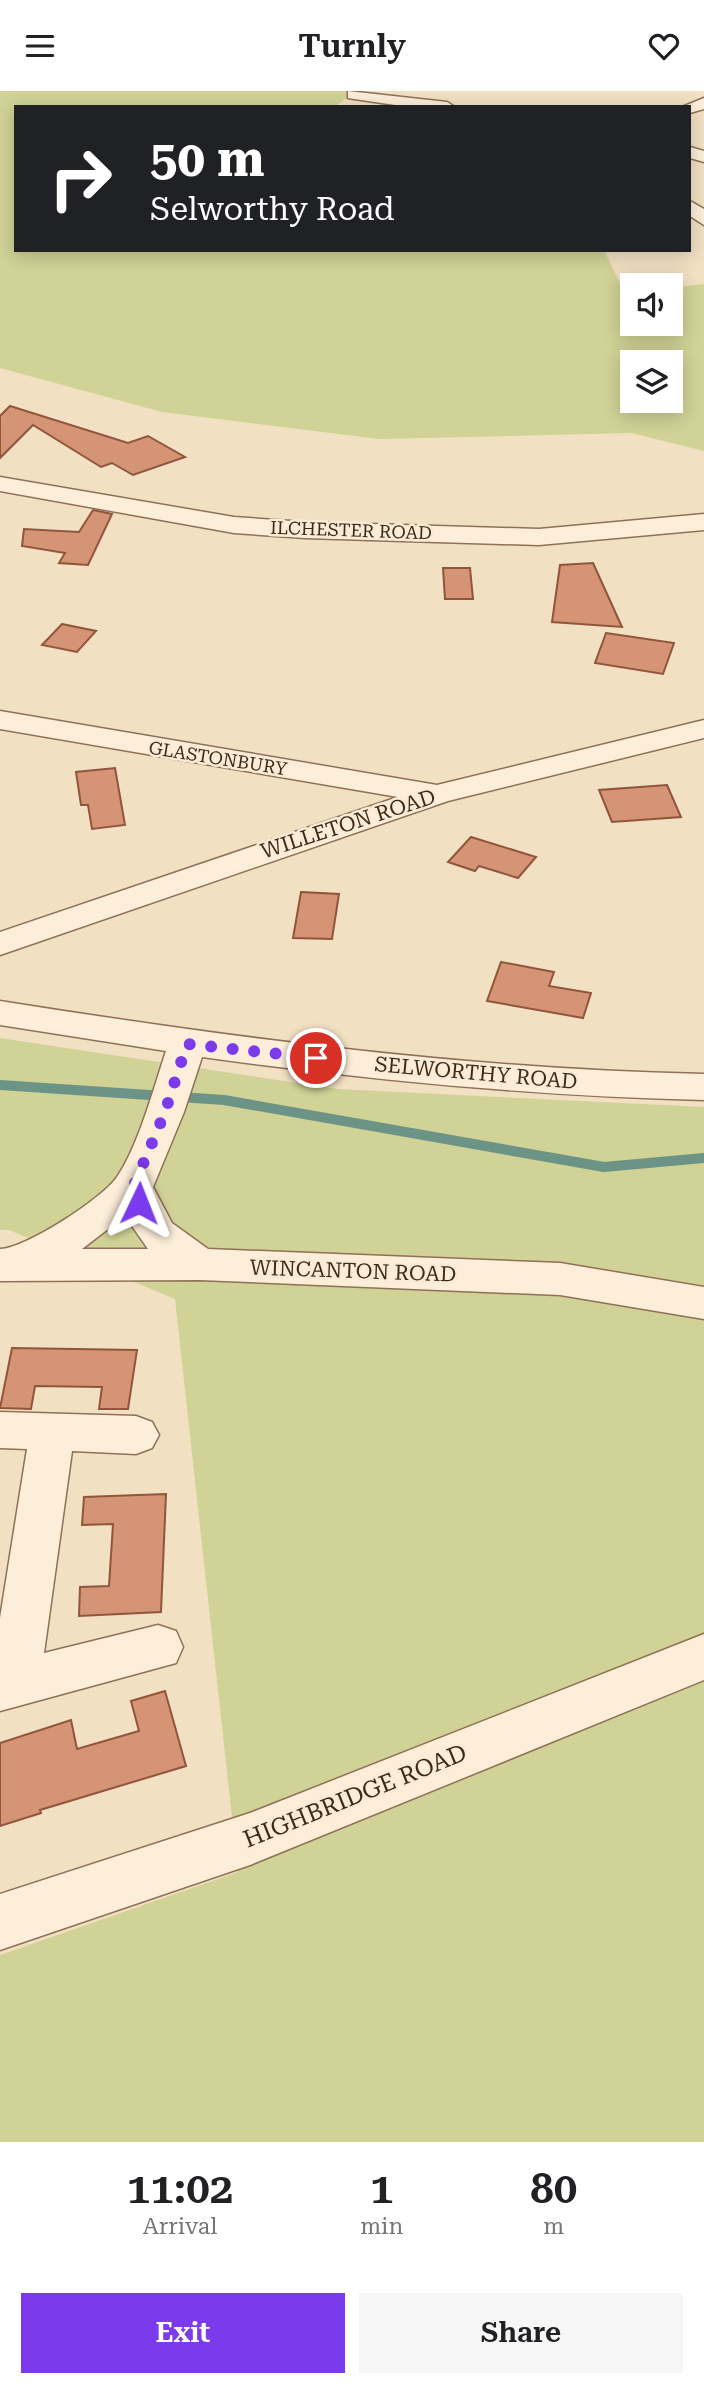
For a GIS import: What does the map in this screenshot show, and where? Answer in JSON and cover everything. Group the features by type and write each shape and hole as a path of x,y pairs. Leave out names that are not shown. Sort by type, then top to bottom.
{"street":[{"path":"354,94 433,105"},
{"name":"ILCHESTER ROAD","path":"0,484 234,524 305,530 539,537 704,522"},
{"name":"GLASTONBURY","path":"0,720 437,794"},
{"name":"WILLETON ROAD","path":"0,944 437,794 704,729"},
{"name":"SELWORTHY ROAD","path":"0,1013 177,1077 444,1073 642,1087 704,1087"},
{"path":"0,1264 39,1255 76,1233 133,1188 177,1077"},
{"path":"133,1188 145,1219 163,1241 200,1265"},
{"name":"WINCANTON ROAD","path":"0,1264 200,1265 560,1279 704,1303"},
{"path":"0,1430 136,1435"},
{"path":"52,1432 8,1686 158,1647"},
{"name":"HIGHBRIDGE ROAD","path":"0,1921 250,1839 704,1657"}],"green space":[{"path":"0,91 357,91 337,105 14,105 14,252 605,252 620,284 620,336 683,336 683,286 704,284 704,451 631,433 379,439 162,412 0,368"},
{"path":"0,1038 337,1089 704,1107 704,2142 0,2142 0,1955 238,1872 175,1299 9,1230 0,1230"}],"building":[{"path":"10,406 128,443 148,436 185,457 133,475 112,463 101,467 33,425 0,458 0,416"},
{"path":"93,510 112,514 88,565 59,563 65,553 22,546 24,529 79,532"},
{"path":"593,563 622,627 552,622 560,565"},
{"path":"443,568 470,568 473,599 445,599"},
{"path":"62,624 96,631 77,652 42,645"},
{"path":"606,633 674,643 663,674 595,663"},
{"path":"115,768 125,825 92,829 88,805 81,805 76,772"},
{"path":"667,785 681,817 612,822 599,790"},
{"path":"471,837 536,857 518,878 479,866 475,871 448,862"},
{"path":"301,892 339,894 332,939 293,938"},
{"path":"501,962 554,972 549,986 591,993 583,1018 487,1001"},
{"path":"12,1348 137,1350 128,1409 99,1409 102,1387 35,1386 31,1409 0,1408"},
{"path":"166,1494 161,1612 79,1616 80,1587 109,1586 113,1524 82,1525 84,1497"},
{"path":"165,1691 186,1766 40,1810 41,1813 0,1826 0,1743 71,1720 77,1749 139,1731 131,1701"}],"waterway":[{"path":"0,1085 224,1100 604,1167 704,1158"}],"route":[{"path":"139,1203 133,1188 165,1112 187,1044 316,1058"}]}
